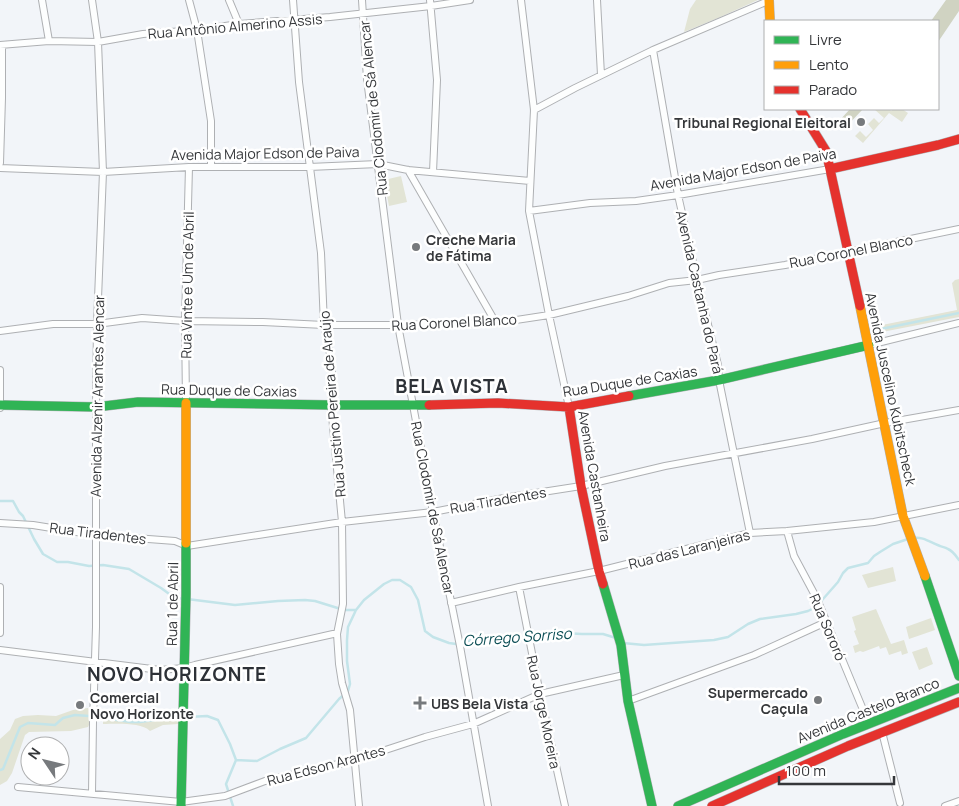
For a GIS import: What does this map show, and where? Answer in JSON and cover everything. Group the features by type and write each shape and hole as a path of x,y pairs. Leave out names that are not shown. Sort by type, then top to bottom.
{"street":[{"path":"42,0 49,41"},
{"name":"Avenida Alzenir Arantes Alencar","path":"92,0 98,42 103,172 97,324 96,661 92,793"},
{"path":"189,0 197,30 211,121 210,167"},
{"path":"229,0 239,24"},
{"name":"Rua Justino Pereira de Araújo","path":"293,0 299,82 321,253 324,325 332,370 331,405 342,522 343,604 338,634 340,676 350,710 359,806"},
{"name":"Rua Clodomir de Sá Alencar","path":"362,0 367,79 398,325 458,635 488,806"},
{"name":"Rua Antônio Almerino Assis","path":"1,45 49,41 98,42 142,34 363,14 430,3 470,0"},
{"name":"Avenida Castanheira","path":"521,0 534,110 529,211 569,407 581,486 599,571 621,646 628,701 652,806"},
{"path":"597,0 601,75"},
{"path":"534,110 653,50 769,0 770,20"},
{"path":"430,3 438,80 433,172"},
{"path":"0,163 1,45"},
{"name":"Avenida Castanha do Pará","path":"653,50 678,195 718,365 750,533"},
{"name":"Avenida Juscelino Kubitscheck","path":"801,110 826,151 869,345 903,516 959,676"},
{"name":"Avenida Major Edson de Paiva","path":"529,211 590,203 629,202 678,195 830,169 959,139"},
{"name":"Avenida Major Edson de Paiva","path":"0,168 103,172 190,167 309,167 378,164 408,170 530,181"},
{"name":"Rua Vinte e Um de Abril","path":"186,403 185,321 190,167"},
{"path":"408,170 496,323"},
{"name":"Rua Coronel Blanco","path":"0,331 53,324 97,324 142,318 324,325 496,323 549,315 628,296 669,283 785,265 959,228"},
{"name":"Rua Duque de Caxias","path":"0,406 96,407 138,402 331,405 498,403 569,407 720,380 959,323"},
{"path":"0,370 0,406"},
{"name":"Rua 1 de Abril","path":"181,804 187,546 186,403"},
{"name":"Rua Tiradentes","path":"0,523 33,525 95,535 176,541 187,546 342,522 433,512 504,498 581,486 665,466 959,410"},
{"name":"Rua das Laranjeiras","path":"451,603 599,571 750,533 874,522 959,505"},
{"name":"Rua Sororó","path":"787,531 794,556 818,603 869,724"},
{"path":"0,587 0,633"},
{"name":"Rua Jorge Moreira","path":"520,587 540,694 565,806"},
{"path":"628,701 754,655 826,622"},
{"path":"0,650 160,670 184,668 338,634"},
{"name":"Rua Edson Arantes","path":"18,787 92,793 181,804 225,796 264,781 354,760 473,724 540,694 624,675"},
{"name":"Avenida Castelo Branco","path":"678,806 869,724 959,688"},
{"name":"Avenida Castelo Branco","path":"712,806 848,746 959,702"},
{"path":"869,724 872,736"},
{"path":"882,732 900,803"},
{"path":"945,806 959,801"}],"shaded area":[{"path":"696,0 758,0 684,32 690,9"},
{"path":"875,110 904,110 908,113 902,122 889,113 863,143 855,136 860,131 866,137 873,130 868,124 874,118 879,123 884,118"},
{"path":"401,176 407,202 389,206 384,180"},
{"path":"959,279 959,317 875,332 874,329 877,326 957,310 952,283"},
{"path":"893,567 896,581 868,588 862,575"},
{"path":"876,609 891,644 904,640 908,653 902,655 901,651 889,655 886,647 880,649 879,646 855,653 853,646 859,644 854,631 856,630 852,617"},
{"path":"931,618 935,630 909,639 906,627"},
{"path":"927,647 933,664 919,670 912,652"},
{"path":"88,708 91,711 88,727 71,731 29,732 25,736 20,736 20,750 12,773 7,781 0,785 0,739 10,730 15,719 23,716 56,716 73,710"},
{"path":"139,712 143,712 148,716 180,716 180,721 178,724 163,725 150,731 135,725 103,724 103,715 105,714 134,718"}],"green space":[{"path":"946,0 959,0 959,11 939,41 939,20 932,20"},
{"path":"849,110 862,110 845,128 839,121"}],"waterway":[{"path":"876,330 959,313"},
{"path":"0,501 13,501 43,554 57,562 129,569 172,596 179,598 235,605 305,600 315,601 344,610 356,610"},
{"name":"Córrego Sorriso","path":"913,538 924,539 947,548 959,560"},
{"name":"Córrego Sorriso","path":"623,643 644,645 714,640 728,637 748,624 760,619 808,611 816,607 848,568 868,563 874,556 893,544 908,539"},
{"name":"Córrego Sorriso","path":"236,760 257,761 306,738 348,691 350,684 347,661 348,627 356,610 364,600 392,580 400,580 411,587 418,600 425,631 433,637 449,643 456,644 489,636 523,640 553,637 563,633 603,634 616,638"},
{"name":"Córrego Sorriso","path":"0,770 3,769 20,727 28,723 55,725 63,718 75,715 131,722 207,716 218,720 236,760"},
{"path":"233,806 226,784 236,760"}],"traffic: fast":[{"path":"629,396 719,380 869,345"},
{"path":"0,405 96,407 138,402 429,405"},
{"path":"181,806 186,543"},
{"path":"925,576 959,676"},
{"path":"603,584 621,645 628,701 652,806"},
{"path":"678,806 843,734 959,688"}],"traffic: slow":[{"path":"769,0 770,20"},
{"path":"860,306 903,516 925,576"},
{"path":"186,403 186,543"}],"traffic: jam":[{"path":"801,110 826,151 860,306"},
{"path":"830,169 959,139"},
{"path":"429,405 498,403 569,407 629,396"},
{"path":"569,407 581,486 603,584"},
{"path":"712,806 848,746 959,702"}],"place":[{"name":"Tribunal Regional Eleitoral","path":"861,122"},
{"name":"Creche Maria de Fátima","path":"416,247"},
{"name":"Supermercado Caçula","path":"818,700"},
{"name":"UBS Bela Vista","path":"420,703"},
{"name":"Comercial Novo Horizonte","path":"80,705"}],"district":[{"name":"BELA VISTA","path":"452,386"},
{"name":"NOVO HORIZONTE","path":"177,674"}]}
